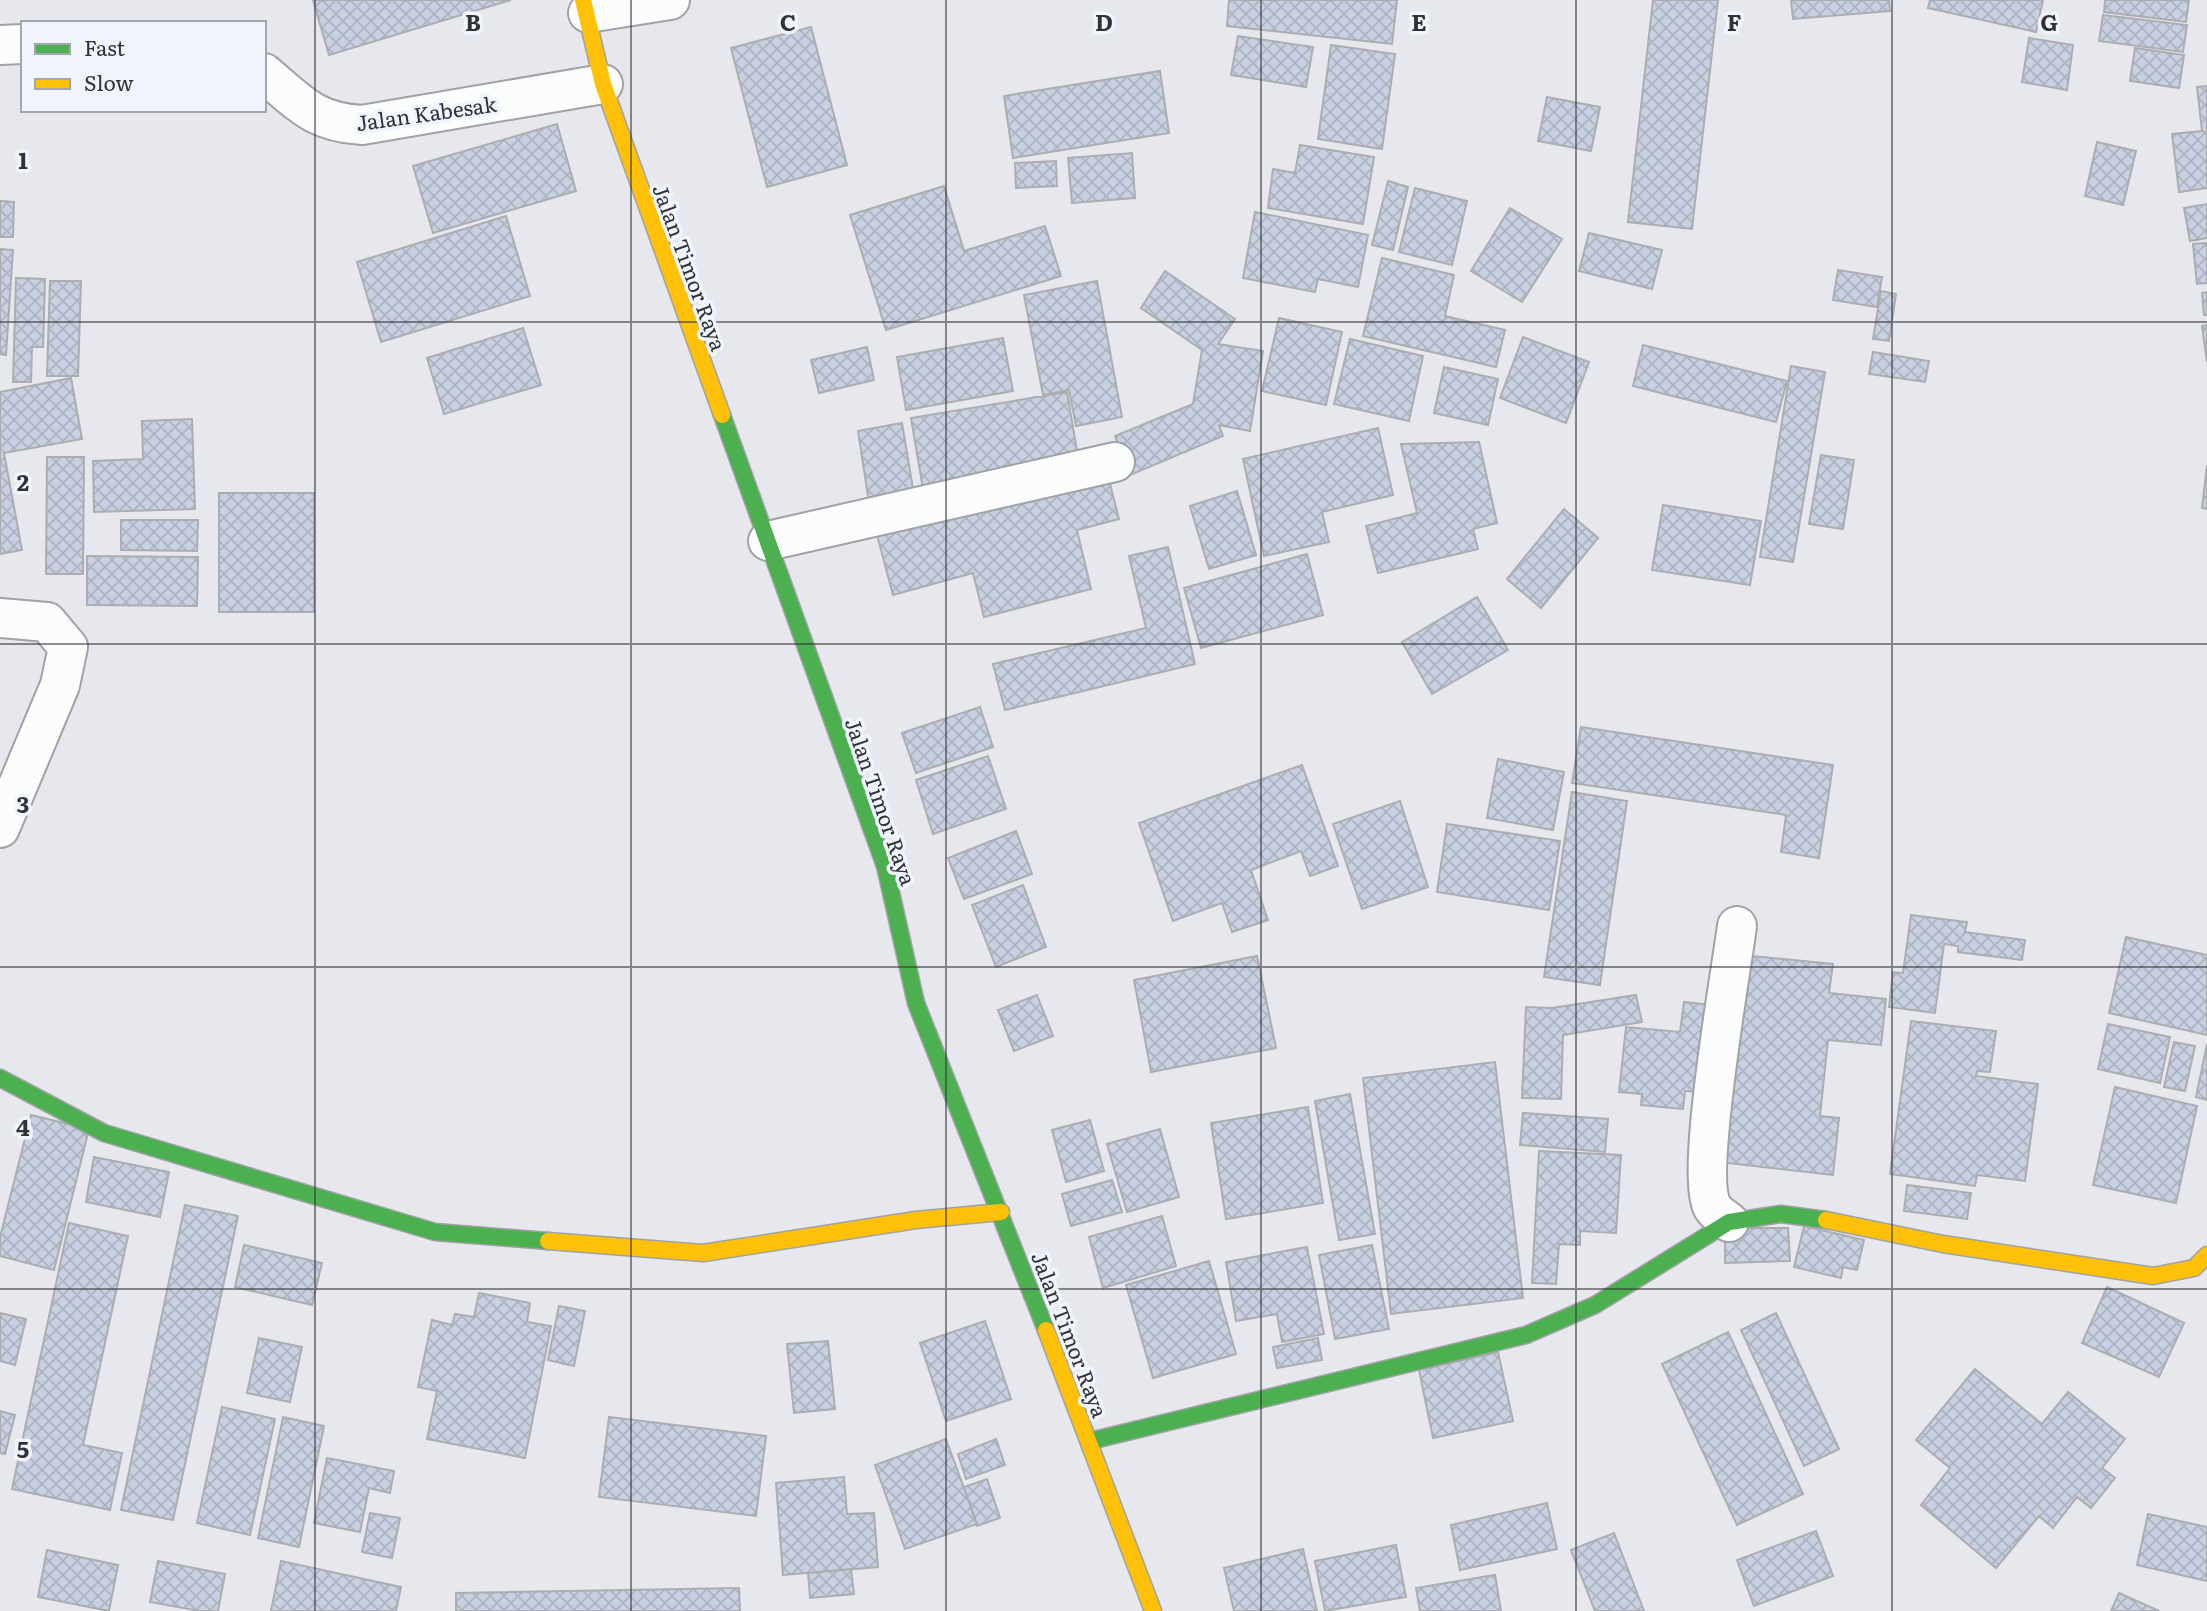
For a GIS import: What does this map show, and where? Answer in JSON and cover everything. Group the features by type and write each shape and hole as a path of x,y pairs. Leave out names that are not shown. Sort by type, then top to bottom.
{"main road":[{"name":"Jalan Timor Raya","path":"585,6 603,84 885,866 916,1003 1001,1212 1153,1611"},
{"path":"0,1078 104,1133 435,1232 703,1253 916,1220 1001,1212"},
{"path":"1090,1441 1526,1335 1595,1305 1729,1222 1781,1214 1847,1223 1943,1244 2153,1276 2203,1265"}],"street":[{"path":"585,6 670,0"},
{"path":"0,45 21,44"},
{"name":"Jalan Kabesak","path":"266,75 310,112 335,123 362,125 603,84"},
{"path":"768,541 1115,462"},
{"path":"0,618 47,622 68,647 60,685 0,828"},
{"path":"1729,1222 1713,1208 1705,1179 1710,1120 1737,926"}],"building":[{"path":"313,0 511,0 329,55"},
{"path":"1229,0 1397,0 1392,44 1227,26"},
{"path":"1653,0 1718,0 1692,229 1628,222"},
{"path":"1791,0 1889,0 1890,11 1793,19"},
{"path":"1930,0 2043,0 2036,32 1928,8"},
{"path":"2105,0 2189,0 2186,22 2104,12"},
{"path":"2103,15 2187,25 2183,52 2099,41"},
{"path":"811,27 847,165 767,187 731,48"},
{"path":"1238,36 1313,47 1306,87 1231,75"},
{"path":"2029,38 2073,45 2067,90 2022,82"},
{"path":"1331,45 1395,54 1382,149 1318,139"},
{"path":"2135,48 2184,55 2179,88 2130,81"},
{"path":"1160,71 1169,133 1013,158 1004,96"},
{"path":"2207,86 2207,188 2179,192 2172,134 2202,131 2197,87"},
{"path":"1547,97 1600,107 1591,151 1538,141"},
{"path":"557,124 576,191 433,233 413,166"},
{"path":"2097,142 2136,151 2123,205 2085,196"},
{"path":"1300,145 1374,157 1363,224 1268,208 1273,169 1295,173"},
{"path":"1132,153 1135,198 1072,203 1068,158"},
{"path":"1056,161 1057,186 1016,188 1015,163"},
{"path":"1388,181 1408,187 1393,250 1372,245"},
{"path":"944,186 964,251 1045,226 1061,276 886,330 850,215"},
{"path":"1415,188 1467,201 1452,265 1399,252"},
{"path":"0,201 14,202 13,237 0,237"},
{"path":"2207,204 2207,238 2190,241 2184,208"},
{"path":"1510,208 1562,239 1522,302 1471,271"},
{"path":"1255,212 1368,235 1358,287 1318,279 1315,292 1243,278"},
{"path":"506,216 530,296 381,342 357,262"},
{"path":"1589,233 1662,250 1652,289 1579,271"},
{"path":"2207,243 2207,283 2197,284 2193,244"},
{"path":"0,249 13,250 6,355 0,354"},
{"path":"1382,258 1454,275 1445,316 1505,330 1496,367 1363,336"},
{"path":"1838,270 1882,277 1877,307 1833,300"},
{"path":"1165,271 1235,319 1218,344 1263,351 1250,431 1219,425 1223,436 1130,475 1115,436 1193,404 1202,350 1141,308"},
{"path":"16,278 45,279 43,347 32,347 31,382 13,382"},
{"path":"50,281 81,281 78,376 47,376"},
{"path":"1097,281 1122,417 1076,426 1069,390 1043,395 1024,295"},
{"path":"1881,291 1896,294 1889,341 1873,339"},
{"path":"2207,292 2207,315 2204,315 2202,293"},
{"path":"1279,318 1342,332 1326,405 1262,391"},
{"path":"2207,325 2207,362 2202,326"},
{"path":"523,328 541,385 444,414 427,358"},
{"path":"1523,337 1589,362 1566,423 1500,398"},
{"path":"1003,338 1013,391 906,410 897,357"},
{"path":"1350,339 1423,356 1409,421 1334,404"},
{"path":"1643,345 1787,381 1776,422 1633,386"},
{"path":"867,347 874,380 819,393 811,360"},
{"path":"1873,352 1929,361 1925,382 1869,374"},
{"path":"1791,366 1825,372 1793,562 1760,557"},
{"path":"1444,367 1498,379 1488,425 1434,413"},
{"path":"71,378 82,439 4,453 22,550 0,554 0,392"},
{"path":"1067,392 1079,463 923,489 911,418"},
{"path":"192,419 195,509 94,512 93,461 143,459 142,421"},
{"path":"902,423 915,501 870,509 858,431"},
{"path":"1378,428 1393,495 1322,512 1329,542 1264,556 1243,459"},
{"path":"1479,442 1497,523 1473,529 1478,549 1378,573 1366,526 1417,513 1401,444"},
{"path":"1821,455 1854,460 1843,529 1809,524"},
{"path":"47,457 84,457 83,574 46,574"},
{"path":"2207,465 2207,509 2202,508"},
{"path":"1107,472 1119,519 1077,530 1091,589 984,617 973,573 893,595 877,535"},
{"path":"1237,491 1256,555 1209,569 1190,506"},
{"path":"219,493 314,493 314,612 219,612"},
{"path":"1663,505 1761,521 1750,585 1652,570"},
{"path":"1564,509 1598,538 1541,608 1507,579"},
{"path":"121,520 198,520 197,551 121,550"},
{"path":"1168,547 1195,664 1005,710 993,664 1146,628 1129,556"},
{"path":"1307,554 1323,615 1201,648 1184,588"},
{"path":"87,556 198,557 197,606 87,605"},
{"path":"1477,597 1508,650 1432,694 1402,642"},
{"path":"980,707 993,747 916,773 902,733"},
{"path":"1581,727 1833,765 1819,858 1781,852 1786,815 1572,783"},
{"path":"988,756 1006,809 933,834 916,780"},
{"path":"1498,759 1564,772 1553,830 1487,818"},
{"path":"1302,765 1338,866 1310,876 1301,851 1251,870 1268,920 1232,932 1222,903 1173,921 1139,823"},
{"path":"1572,792 1627,801 1600,985 1544,977"},
{"path":"1400,801 1428,887 1362,909 1333,824"},
{"path":"1447,824 1560,841 1549,910 1437,892"},
{"path":"1016,831 1032,874 964,899 948,858"},
{"path":"1023,885 1046,947 996,967 972,905"},
{"path":"1911,915 1967,922 1965,932 2025,940 2022,960 1958,952 1958,946 1944,944 1935,1013 1889,1007 1893,972 1903,973"},
{"path":"2126,937 2207,955 2207,1035 2109,1013"},
{"path":"1742,955 1833,964 1829,993 1886,999 1881,1045 1828,1040 1820,1116 1839,1118 1833,1175 1720,1162"},
{"path":"1257,956 1276,1048 1151,1072 1134,980"},
{"path":"1037,995 1053,1036 1014,1051 998,1010"},
{"path":"1636,995 1642,1022 1563,1035 1561,1099 1522,1098 1526,1007 1552,1008"},
{"path":"1684,1002 1711,1005 1701,1092 1685,1091 1683,1109 1641,1105 1642,1094 1619,1092 1626,1027 1680,1032"},
{"path":"1911,1021 1996,1031 1990,1072 1977,1071 1976,1076 2038,1084 2025,1181 1977,1175 1975,1186 1890,1174"},
{"path":"2108,1024 2170,1037 2160,1083 2098,1069"},
{"path":"2174,1042 2195,1046 2185,1091 2164,1087"},
{"path":"2207,1044 2207,1100 2196,1097"},
{"path":"1495,1062 1523,1298 1391,1314 1363,1078"},
{"path":"2115,1087 2197,1106 2176,1203 2093,1185"},
{"path":"1350,1094 1375,1234 1339,1240 1315,1101"},
{"path":"1308,1107 1323,1203 1226,1219 1211,1123"},
{"path":"1523,1113 1608,1119 1605,1152 1520,1145"},
{"path":"31,1115 89,1129 54,1270 0,1256 0,1237"},
{"path":"1090,1120 1104,1171 1066,1182 1052,1130"},
{"path":"1160,1129 1179,1197 1127,1212 1107,1144"},
{"path":"1539,1151 1621,1155 1616,1233 1580,1231 1580,1245 1559,1244 1556,1284 1532,1283"},
{"path":"94,1157 169,1172 160,1217 86,1202"},
{"path":"1112,1180 1122,1212 1071,1226 1062,1194"},
{"path":"1907,1185 1971,1193 1967,1219 1904,1211"},
{"path":"185,1205 238,1216 173,1520 121,1510"},
{"path":"1162,1216 1176,1266 1103,1288 1089,1237"},
{"path":"69,1223 128,1236 83,1445 122,1453 110,1510 12,1489"},
{"path":"1804,1226 1864,1240 1857,1270 1843,1267 1841,1278 1794,1267"},
{"path":"1725,1228 1788,1228 1790,1261 1725,1263"},
{"path":"244,1245 322,1263 312,1305 235,1287"},
{"path":"1372,1245 1389,1329 1335,1339 1319,1255"},
{"path":"1307,1247 1324,1334 1282,1342 1277,1314 1236,1321 1226,1262"},
{"path":"1209,1261 1236,1354 1153,1378 1126,1285"},
{"path":"2107,1287 2184,1323 2159,1377 2082,1343"},
{"path":"479,1293 530,1303 527,1322 551,1326 525,1458 427,1439 437,1391 418,1387 432,1320 452,1325 455,1314 474,1317"},
{"path":"559,1306 585,1311 574,1366 548,1360"},
{"path":"0,1313 26,1319 15,1365 0,1361"},
{"path":"1776,1313 1839,1449 1804,1466 1741,1330"},
{"path":"985,1321 1011,1399 946,1421 920,1343"},
{"path":"1728,1332 1803,1494 1737,1525 1662,1364"},
{"path":"259,1338 302,1347 290,1402 247,1393"},
{"path":"1318,1338 1322,1360 1277,1368 1273,1347"},
{"path":"828,1341 835,1409 794,1413 787,1344"},
{"path":"1498,1352 1513,1421 1433,1438 1419,1370"},
{"path":"1975,1369 2042,1424 2068,1392 2125,1439 2102,1468 2115,1478 2091,1508 2077,1497 2053,1528 2039,1516 1996,1568 1921,1505 1950,1468 1916,1440"},
{"path":"222,1407 275,1419 250,1535 197,1523"},
{"path":"0,1411 15,1415 5,1454 0,1453"},
{"path":"283,1417 324,1426 299,1547 258,1538"},
{"path":"609,1417 766,1436 756,1516 599,1497"},
{"path":"946,1439 977,1524 905,1549 875,1465"},
{"path":"996,1439 1005,1465 966,1479 958,1454"},
{"path":"327,1458 394,1471 390,1493 369,1488 360,1532 314,1523"},
{"path":"844,1477 847,1514 874,1513 878,1567 783,1575 776,1483"},
{"path":"987,1479 1000,1518 977,1526 964,1487"},
{"path":"1547,1503 1557,1549 1460,1570 1451,1525"},
{"path":"370,1513 400,1518 392,1558 362,1552"},
{"path":"2148,1514 2207,1527 2207,1581 2137,1565"},
{"path":"1816,1531 1833,1576 1754,1606 1737,1560"},
{"path":"1614,1533 1644,1611 1595,1611 1571,1550"},
{"path":"1396,1545 1406,1597 1325,1611 1315,1561"},
{"path":"1303,1549 1317,1611 1234,1611 1224,1568"},
{"path":"47,1550 118,1565 109,1611 38,1597"},
{"path":"158,1561 225,1574 218,1611 200,1611 150,1602"},
{"path":"281,1561 401,1587 396,1611 271,1611"},
{"path":"851,1569 854,1594 810,1598 808,1573"},
{"path":"1495,1575 1501,1611 1420,1611 1416,1588"},
{"path":"739,1588 740,1611 456,1611 456,1593"},
{"path":"2119,1593 2159,1611 2111,1611"}],"traffic: fast":[{"path":"722,415 885,866 916,1003 1046,1330"},
{"path":"0,1078 104,1133 435,1232 548,1241"},
{"path":"1090,1441 1526,1335 1595,1305 1729,1222 1781,1214 1826,1220"}],"traffic: slow":[{"path":"583,0 603,84 722,415"},
{"path":"548,1241 703,1253 916,1220 1001,1212"},
{"path":"1826,1220 1943,1244 2153,1276 2194,1268 2207,1255"},
{"path":"1046,1330 1153,1611"}]}
